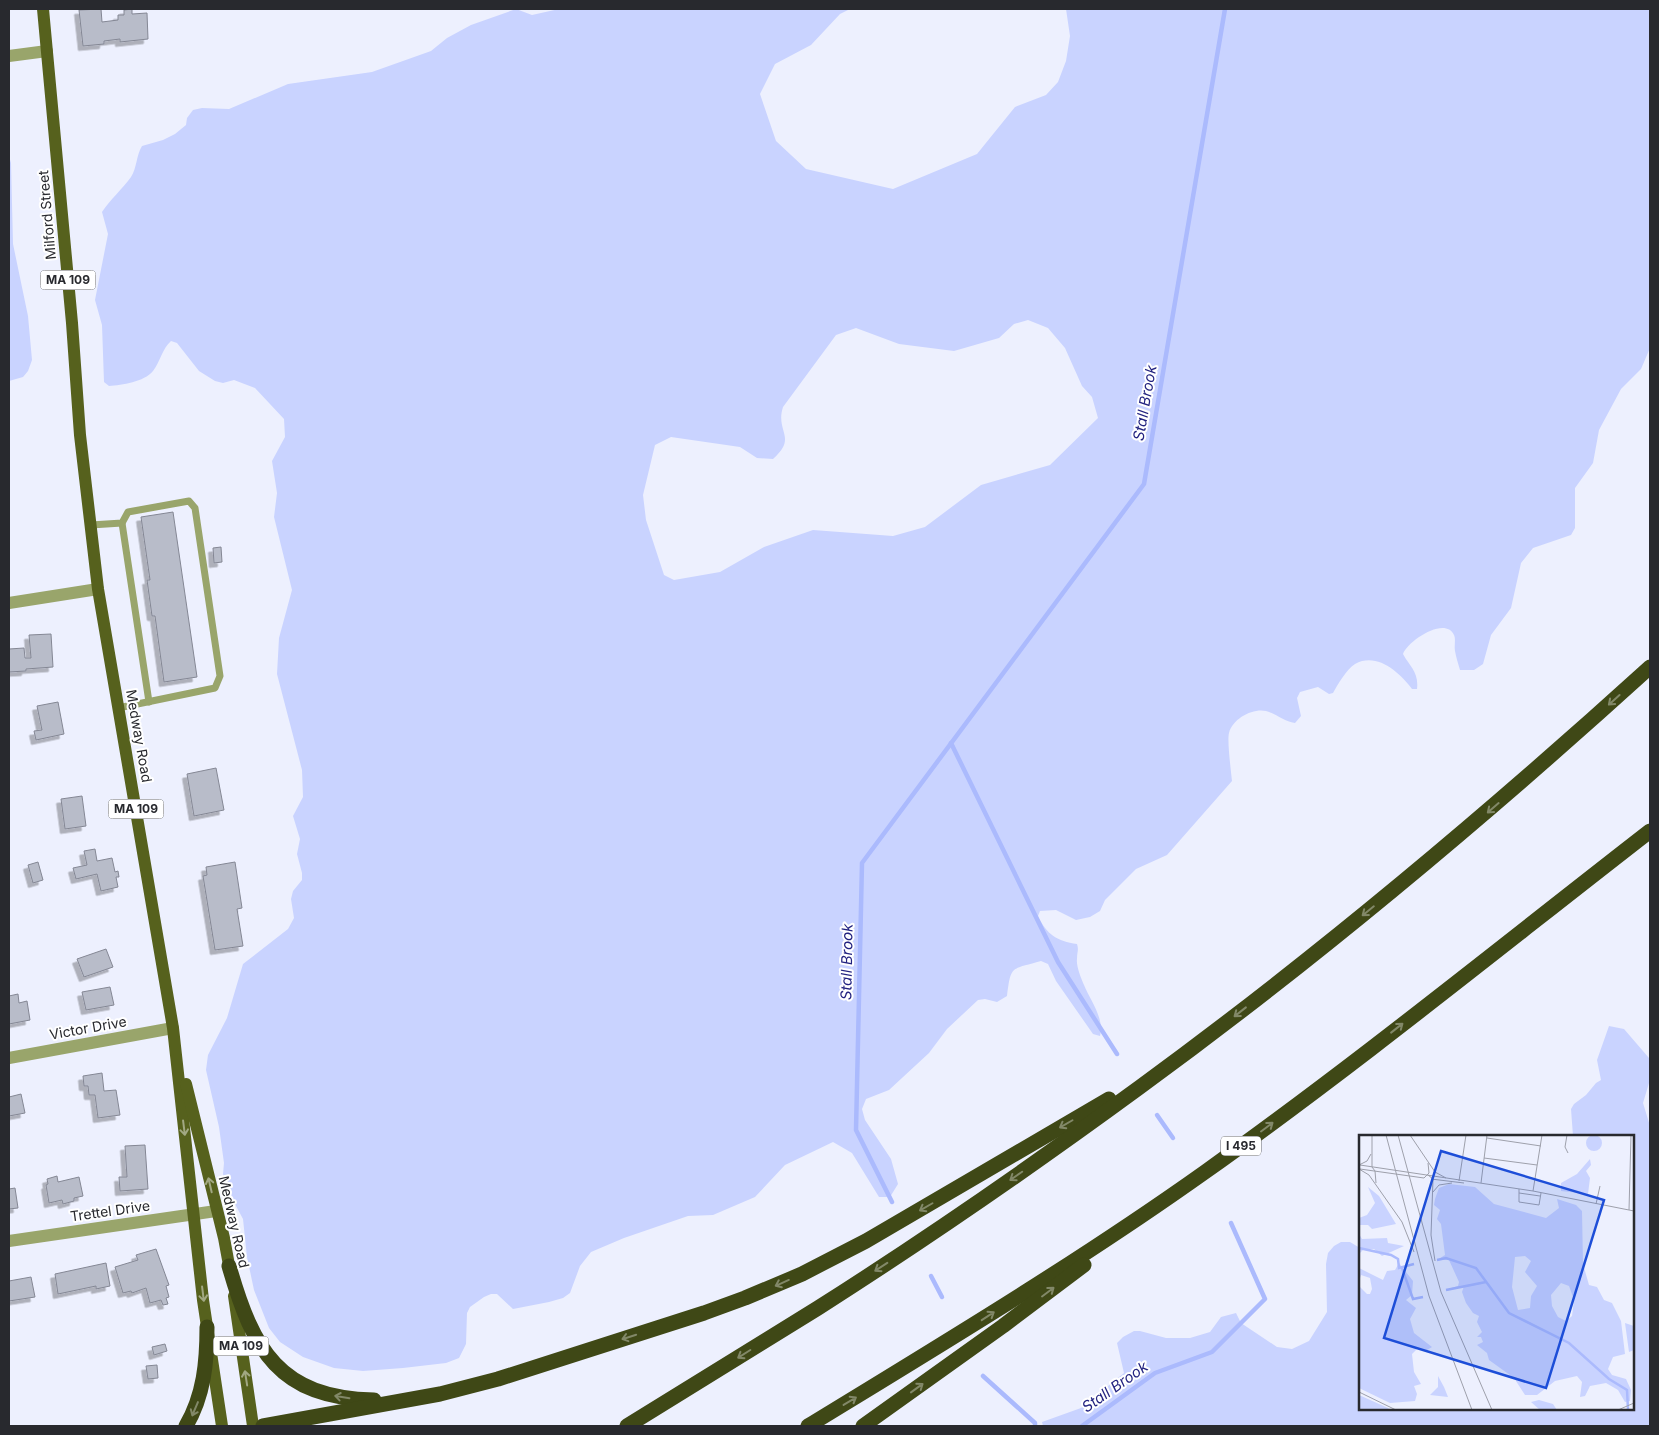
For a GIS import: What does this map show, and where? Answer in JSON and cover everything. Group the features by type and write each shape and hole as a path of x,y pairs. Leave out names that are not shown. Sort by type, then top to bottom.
{"highway":[{"path":"626,1426 816,1309 909,1248 1040,1158 1183,1055 1279,982 1446,848 1650,667"},
{"name":"I 495","path":"808,1426 1063,1268 1203,1174 1375,1045 1650,831"},
{"path":"263,1426 426,1397 498,1379 704,1313 789,1280 866,1241 1183,1055"},
{"path":"863,1426 1003,1326 1203,1174"},
{"path":"229,1266 243,1310 254,1335 274,1363 288,1377 314,1391 337,1397 381,1400 426,1397"},
{"path":"186,1426 196,1406 203,1384 207,1327"}],"main road":[{"name":"Milford Street","path":"43,9 72,323 80,435 89,508"},
{"name":"Medway Road","path":"89,508 98,590 173,1028 207,1327 222,1426"},
{"name":"Medway Road","path":"173,1028 229,1266 254,1426"}],"street":[{"path":"9,56 47,51"},
{"path":"9,603 98,590"},
{"name":"Victor Drive","path":"9,1058 173,1028"},
{"name":"Trettel Drive","path":"9,1241 216,1211"}],"lane":[{"path":"118,708 149,702 215,688 220,676 197,518 195,508 189,501 128,512 122,522 149,702"},
{"path":"91,525 122,522"}],"shaded area":[{"path":"516,9 532,15 559,9 850,9 840,14 811,45 775,64 760,94 776,141 806,169 893,189 977,154 1015,107 1046,95 1058,82 1066,61 1070,36 1066,9 1650,9 1650,348 1641,369 1621,389 1599,430 1593,463 1575,488 1575,528 1571,535 1533,548 1521,563 1511,608 1491,635 1483,664 1474,670 1460,670 1455,651 1454,635 1449,630 1443,628 1435,629 1419,637 1403,654 1417,678 1417,689 1412,689 1401,676 1387,666 1371,660 1363,661 1355,664 1348,670 1333,693 1329,694 1318,687 1300,692 1297,698 1301,716 1295,723 1261,710 1244,715 1235,723 1229,733 1232,781 1167,855 1136,869 1105,900 1100,911 1090,917 1076,920 1056,910 1040,911 1038,916 1045,928 1053,936 1077,944 1078,968 1099,1016 1100,1036 1093,1034 1056,981 1048,964 1041,961 1018,968 1014,970 1010,978 1007,996 997,1002 985,999 978,1000 947,1029 929,1053 889,1090 866,1099 862,1109 865,1120 891,1159 898,1184 890,1197 879,1197 852,1153 833,1142 785,1165 755,1197 713,1215 688,1216 624,1238 591,1252 580,1266 570,1293 563,1298 513,1309 497,1294 484,1297 470,1307 467,1313 466,1344 459,1358 446,1363 363,1371 334,1368 303,1357 280,1342 269,1328 254,1290 247,1257 243,1219 227,1189 223,1174 224,1163 219,1127 206,1070 208,1055 227,1018 243,964 288,929 294,918 291,899 293,891 302,880 297,854 300,839 293,816 303,797 302,770 277,674 279,638 292,590 274,517 277,493 272,461 285,437 284,419 255,388 234,380 223,383 215,381 199,371 177,343 171,341 165,348 158,364 149,375 132,382 114,386 109,386 104,382 102,325 95,300 108,234 102,212 131,177 142,146 163,140 175,134 186,125 187,118 193,110 202,108 229,109 288,84 372,72 431,51 447,38 471,25","holes":["1028,320 1048,328 1065,348 1082,386 1092,397 1098,418 1050,465 981,485 925,527 893,536 813,530 764,547 720,572 674,580 664,575 646,520 643,495 655,445 671,437 740,447 757,458 773,459 784,445 785,439 781,416 783,407 836,335 856,328 899,344 954,351 999,338 1014,324"]},
{"path":"9,156 11,163 13,244 28,316 32,360 28,371 23,377 9,381"},
{"path":"1609,1026 1624,1029 1649,1058 1649,1083 1643,1103 1650,1126 1650,1426 1043,1426 1042,1422 1081,1408 1124,1373 1117,1343 1134,1331 1166,1338 1190,1338 1210,1332 1221,1317 1236,1313 1241,1323 1277,1347 1292,1349 1309,1341 1327,1312 1326,1264 1328,1253 1341,1242 1350,1242 1359,1247 1359,1410 1634,1410 1634,1135 1573,1135 1571,1109 1574,1104 1601,1080 1597,1060"}],"building":[{"path":"101,9 102,22 118,20 118,15 124,15 124,10 132,9 132,14 147,13 148,39 120,42 120,39 104,41 104,44 83,46 79,10"},
{"path":"173,512 197,677 164,682 155,616 152,616 147,580 150,580 141,517"},
{"path":"221,547 222,562 214,563 213,548"},
{"path":"51,634 53,667 9,672 9,649 24,648 25,658 31,658 29,635"},
{"path":"58,702 64,734 36,740 34,731 42,730 37,706"},
{"path":"216,768 224,810 194,816 187,774"},
{"path":"82,796 86,826 65,829 61,799"},
{"path":"95,849 97,861 112,858 115,872 118,871 119,877 116,877 118,887 101,891 97,874 76,879 73,868 87,865 84,851"},
{"path":"38,862 43,880 33,883 28,865"},
{"path":"235,862 242,908 237,909 243,946 215,950 203,876 207,875 206,867"},
{"path":"106,949 113,967 84,977 77,959"},
{"path":"110,987 114,1005 86,1010 82,992"},
{"path":"18,994 19,1003 27,1001 30,1020 9,1024 9,996"},
{"path":"102,1073 104,1091 116,1090 120,1115 98,1118 95,1095 89,1095 88,1086 84,1086 83,1076"},
{"path":"21,1094 25,1113 9,1116 9,1097"},
{"path":"145,1145 148,1189 120,1191 119,1177 127,1177 125,1146"},
{"path":"57,1176 58,1182 79,1177 83,1196 63,1204 62,1200 49,1203 47,1179"},
{"path":"15,1188 18,1208 9,1209 9,1189"},
{"path":"156,1249 169,1285 166,1286 169,1297 166,1298 168,1304 163,1305 161,1300 150,1303 146,1288 132,1293 131,1291 123,1293 115,1267 138,1260 136,1255"},
{"path":"106,1263 110,1286 96,1289 96,1286 58,1294 55,1274"},
{"path":"31,1277 35,1297 9,1301 9,1281"},
{"path":"165,1344 167,1351 154,1355 152,1347"},
{"path":"157,1365 158,1378 148,1379 146,1366"}],"waterway":[{"name":"Stall Brook","path":"892,1202 856,1130 862,863 1144,484 1225,9"},
{"name":"Stall Brook","path":"951,743 1058,962 1117,1054"},
{"name":"Stall Brook","path":"1157,1115 1173,1138"},
{"name":"Stall Brook","path":"1082,1426 1155,1373 1212,1352 1265,1299 1231,1223"},
{"name":"Stall Brook","path":"931,1276 942,1297"},
{"name":"Stall Brook","path":"983,1376 1035,1423 1035,1426"}]}
